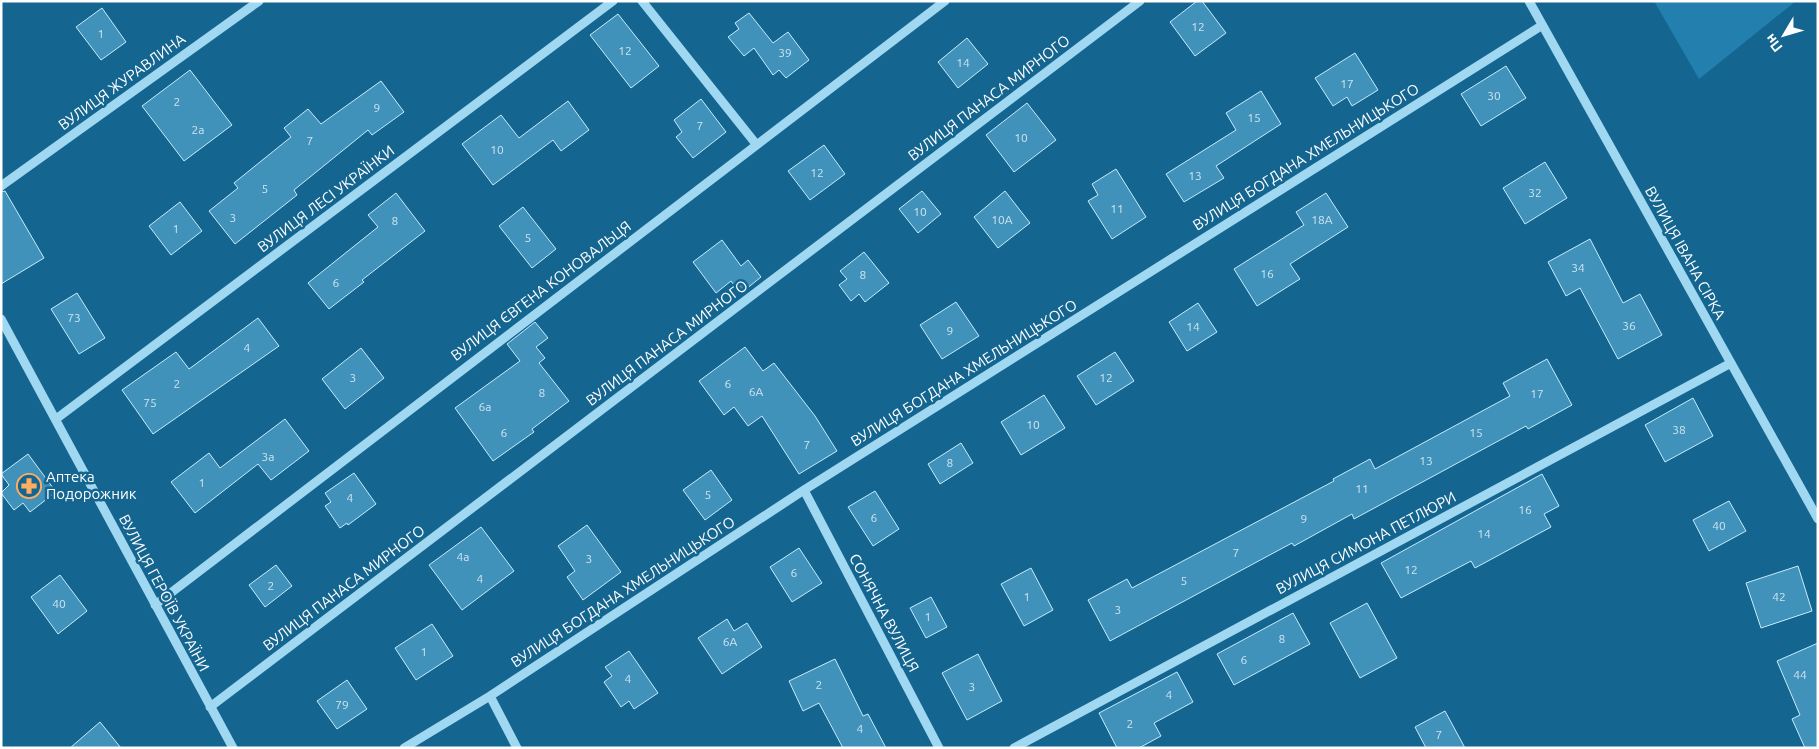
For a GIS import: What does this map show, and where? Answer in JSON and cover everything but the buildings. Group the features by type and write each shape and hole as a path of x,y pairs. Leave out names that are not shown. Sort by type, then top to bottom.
{"street":[{"name":"ВУЛИЦЯ ЖУРАВЛИНА","path":"1,186 259,1"},
{"name":"ВУЛИЦЯ ЛЕСІ УКРАЇНКИ","path":"56,419 613,1"},
{"path":"642,1 756,144"},
{"name":"ВУЛИЦЯ ЄВГЕНА КОНОВАЛЬЦЯ","path":"155,605 945,1"},
{"name":"ВУЛИЦЯ ПАНАСА МИРНОГО","path":"210,707 1140,1"},
{"name":"ВУЛИЦЯ ІВАНА СІРКА","path":"1529,1 1541,26 1818,519"},
{"name":"ВУЛИЦЯ БОГДАНА ХМЕЛЬНИЦЬКОГО","path":"404,748 490,696 804,490 1541,26"},
{"name":"ВУЛИЦЯ ГЕРОЇВ УКРАЇНИ","path":"1,319 210,707 234,748"},
{"name":"ВУЛИЦЯ СИМОНА ПЕТЛЮРИ","path":"1014,748 1731,362"},
{"name":"СОНЯЧНА ВУЛИЦЯ","path":"804,490 938,748"},
{"path":"490,696 517,748"}],"shaded area":[{"path":"1654,1 1796,1 1699,79"}],"place":[{"name":"Аптека Подорожник","path":"29,486"}]}
